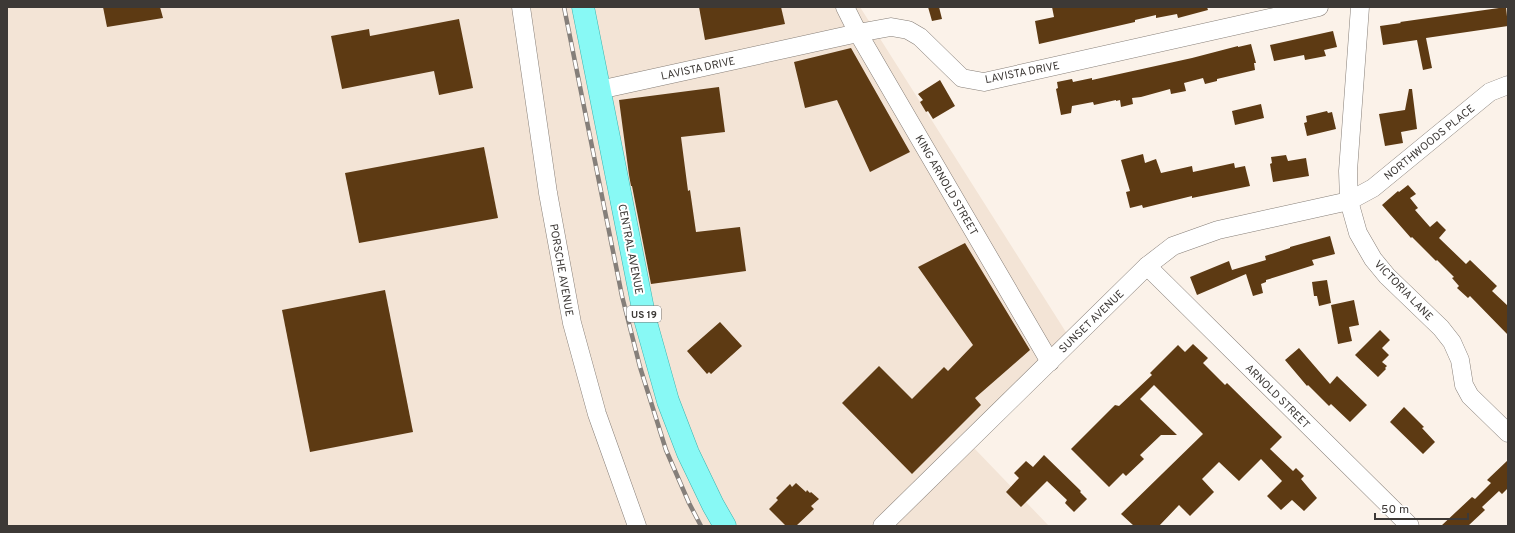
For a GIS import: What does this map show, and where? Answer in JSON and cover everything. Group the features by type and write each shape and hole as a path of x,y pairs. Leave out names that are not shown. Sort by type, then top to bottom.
{"main road":[{"name":"CENTRAL AVENUE","path":"583,7 645,319 668,401 688,453 713,506 725,526"}],"street":[{"name":"PORSCHE AVENUE","path":"521,7 548,193 572,323 597,414 637,526"},
{"name":"KING ARNOLD STREET","path":"845,7 858,33 1050,362"},
{"name":"LAVISTA DRIVE","path":"600,90 891,27 908,30 920,38 962,78 984,82 1319,7"},
{"name":"VICTORIA LANE","path":"1360,7 1348,171 1349,201 1358,232 1373,259 1387,276 1441,328 1452,342 1460,360 1464,385 1470,396 1508,433"},
{"name":"NORTHWOODS PLACE","path":"1349,201 1373,188 1490,92 1508,85"},
{"name":"SUNSET AVENUE","path":"882,526 1147,266 1173,246 1218,230 1349,201"},
{"name":"ARNOLD STREET","path":"1147,266 1410,526"}],"shaded area":[{"path":"7,7 860,7 1076,348 974,448 1049,526 7,526"}],"building":[{"path":"103,7 160,7 163,18 107,27"},
{"path":"699,7 781,7 785,24 705,40"},
{"path":"928,7 939,7 942,19 932,21"},
{"path":"1052,7 1207,7 1208,10 1178,18 1177,14 1156,18 1156,15 1135,20 1135,22 1039,44 1035,21 1054,17"},
{"path":"1506,7 1508,26 1426,38 1432,68 1423,70 1417,40 1383,45 1380,26"},
{"path":"459,19 473,88 439,95 434,71 342,89 331,36 369,29 370,36"},
{"path":"1333,31 1337,47 1324,50 1326,56 1305,60 1304,55 1274,61 1270,45"},
{"path":"1251,44 1256,63 1254,63 1255,70 1217,79 1217,81 1205,84 1203,78 1184,83 1186,91 1171,94 1170,89 1132,98 1133,104 1121,107 1120,100 1094,105 1093,102 1072,106 1071,113 1061,115 1056,89 1058,88 1057,82 1072,79 1073,82 1092,78 1092,80"},
{"path":"851,48 910,152 870,172 837,100 805,108 794,62"},
{"path":"940,80 955,106 933,119 928,111 926,112 920,102 923,100 918,94"},
{"path":"719,87 725,132 681,137 688,191 690,190 696,232 740,227 746,271 651,284 629,175 619,100"},
{"path":"1409,89 1412,89 1417,129 1401,132 1403,143 1385,146 1379,114 1405,110"},
{"path":"1261,104 1264,118 1235,125 1232,111"},
{"path":"1327,111 1328,113 1332,112 1336,129 1307,136 1304,123 1307,122 1306,116"},
{"path":"484,147 498,218 359,243 345,173"},
{"path":"1143,154 1145,163 1156,159 1161,173 1192,166 1193,172 1234,163 1235,168 1245,166 1250,186 1192,198 1192,196 1143,208 1142,205 1130,208 1126,192 1130,191 1121,160"},
{"path":"1286,155 1288,161 1306,158 1309,176 1273,182 1270,164 1272,163 1271,157"},
{"path":"1408,185 1416,194 1410,198 1418,208 1415,210 1430,227 1437,221 1446,230 1439,238 1466,264 1470,260 1497,286 1492,291 1508,306 1508,335 1470,296 1468,298 1457,288 1459,286 1452,278 1454,277 1412,237 1411,238 1382,205 1398,191 1399,192"},
{"path":"1330,236 1335,254 1312,260 1314,265 1266,280 1266,282 1261,284 1263,293 1253,296 1246,274 1197,295 1190,277 1229,261 1232,270 1266,260 1265,256 1290,247"},
{"path":"965,243 1030,350 975,398 981,405 912,474 842,403 879,366 912,399 944,367 948,371 973,345 918,267"},
{"path":"1327,280 1331,303 1319,306 1317,296 1314,296 1312,282"},
{"path":"385,290 413,432 310,452 282,310"},
{"path":"1354,300 1359,325 1349,327 1352,341 1338,344 1331,305"},
{"path":"720,322 742,346 711,374 709,372 707,374 687,351"},
{"path":"1380,330 1390,340 1382,348 1389,355 1382,362 1387,366 1378,377 1355,355"},
{"path":"1193,344 1208,358 1203,363 1225,385 1227,383 1282,437 1270,449 1293,471 1296,468 1304,476 1301,479 1317,498 1304,511 1292,500 1281,510 1267,496 1282,481 1261,459 1239,481 1219,462 1202,479 1214,492 1190,516 1179,505 1159,526 1134,526 1121,514 1203,434 1154,385 1140,399 1177,435 1161,435 1140,455 1144,459 1126,476 1123,473 1109,487 1071,449 1115,405 1119,406 1152,375 1150,373 1178,345 1185,352"},
{"path":"1299,348 1330,384 1337,376 1367,405 1350,422 1331,404 1329,406 1308,385 1307,386 1285,360"},
{"path":"1404,407 1424,427 1422,428 1435,442 1423,454 1390,422"},
{"path":"1044,455 1081,491 1080,492 1087,499 1074,512 1065,503 1067,500 1047,481 1021,507 1006,492 1019,478 1014,473 1026,461 1033,467"},
{"path":"1508,460 1508,488 1502,494 1499,491 1482,507 1485,510 1468,526 1441,526 1472,497 1475,499 1491,483 1487,480"},
{"path":"796,483 806,492 807,490 810,493 811,492 819,499 811,506 814,509 796,526 786,526 769,509 778,500 776,498 790,484 792,487"}],"railway":[{"path":"564,7 622,296 640,367 666,450 689,503 701,526"}]}
